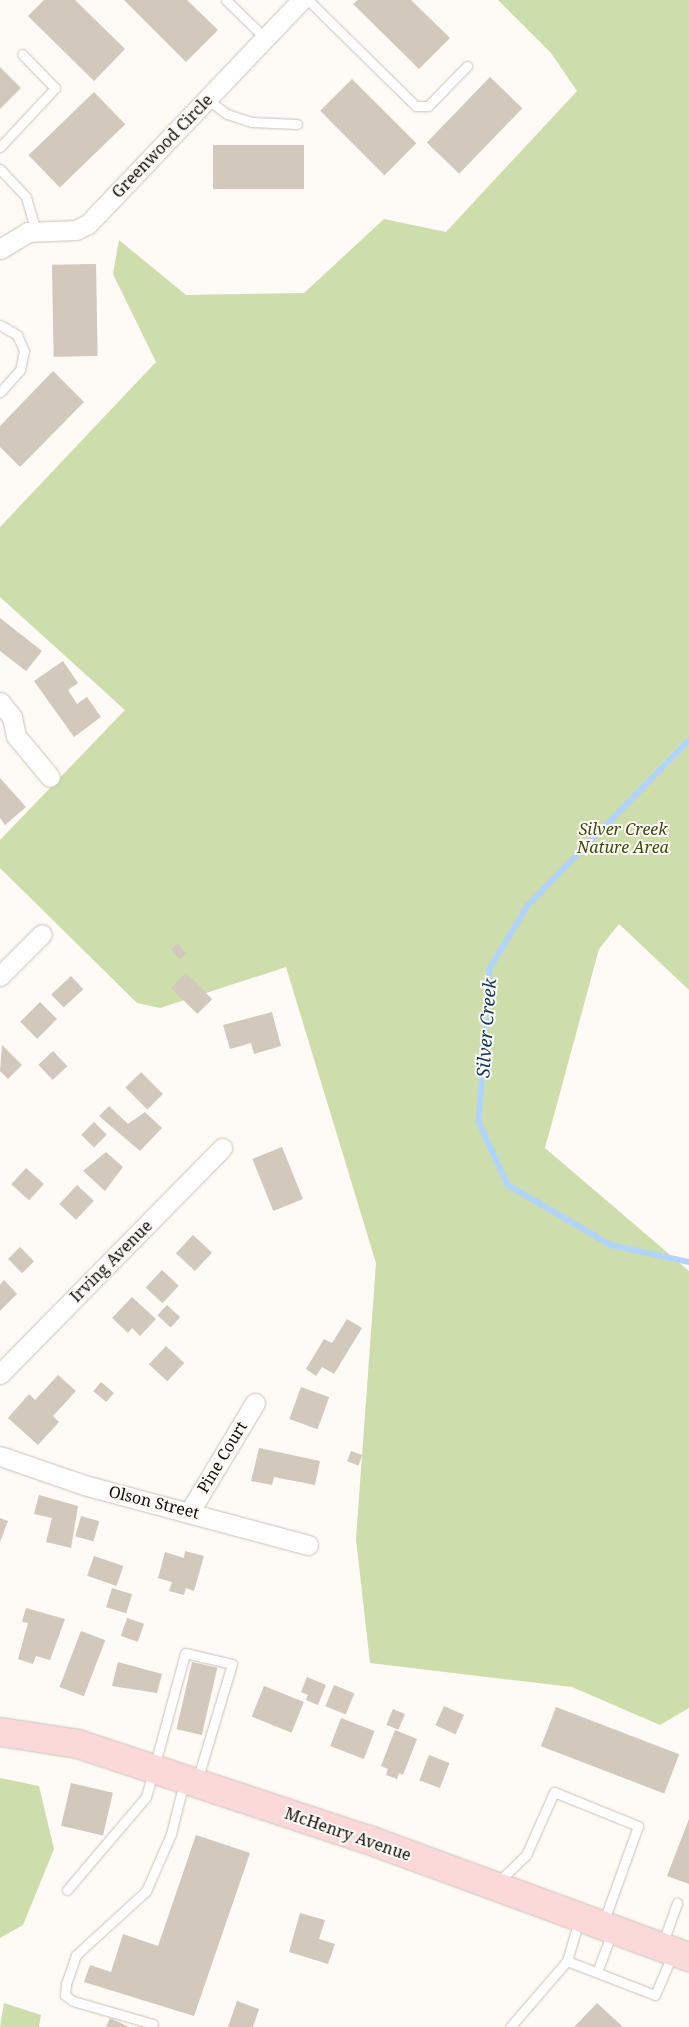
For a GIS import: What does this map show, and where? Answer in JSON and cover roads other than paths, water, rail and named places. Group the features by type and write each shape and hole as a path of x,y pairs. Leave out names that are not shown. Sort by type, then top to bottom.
{"main road":[{"name":"McHenry Avenue","path":"0,1732 78,1744 494,1886 674,1952"}],"street":[{"name":"Greenwood Circle","path":"0,249 36,232 76,230 88,224 301,0"},
{"path":"0,702 12,717 8,733 50,777"},
{"path":"0,976 42,934"},
{"name":"Irving Avenue","path":"0,1374 222,1148"},
{"name":"Pine Court","path":"190,1511 255,1403"},
{"name":"Olson Street","path":"0,1456 84,1485 190,1511 308,1545"}],"lane":[{"path":"226,0 265,38"},
{"path":"308,0 416,106 428,106 467,66"},
{"path":"0,147 55,88 22,54"},
{"path":"207,99 227,114 251,122 297,124"},
{"path":"0,169 26,197 36,232"},
{"path":"0,325 18,335 24,351 20,370 0,392"},
{"path":"67,1890 146,1797 185,1652 232,1664 171,1834 146,1891 76,1955 66,1984 64,1995 73,2001 153,2024"},
{"path":"494,1886 526,1855 554,1792 638,1826 598,1924 510,2027"},
{"path":"567,1961 655,1995 674,1952 677,1902"},
{"path":"597,1972 598,1924"}],"waterway":[{"name":"Silver Creek","path":"689,741 528,906 490,969 479,1122 508,1185 611,1245 689,1262"}],"park label":[{"name":"Silver Creek Nature Area","path":"623,838"}]}
